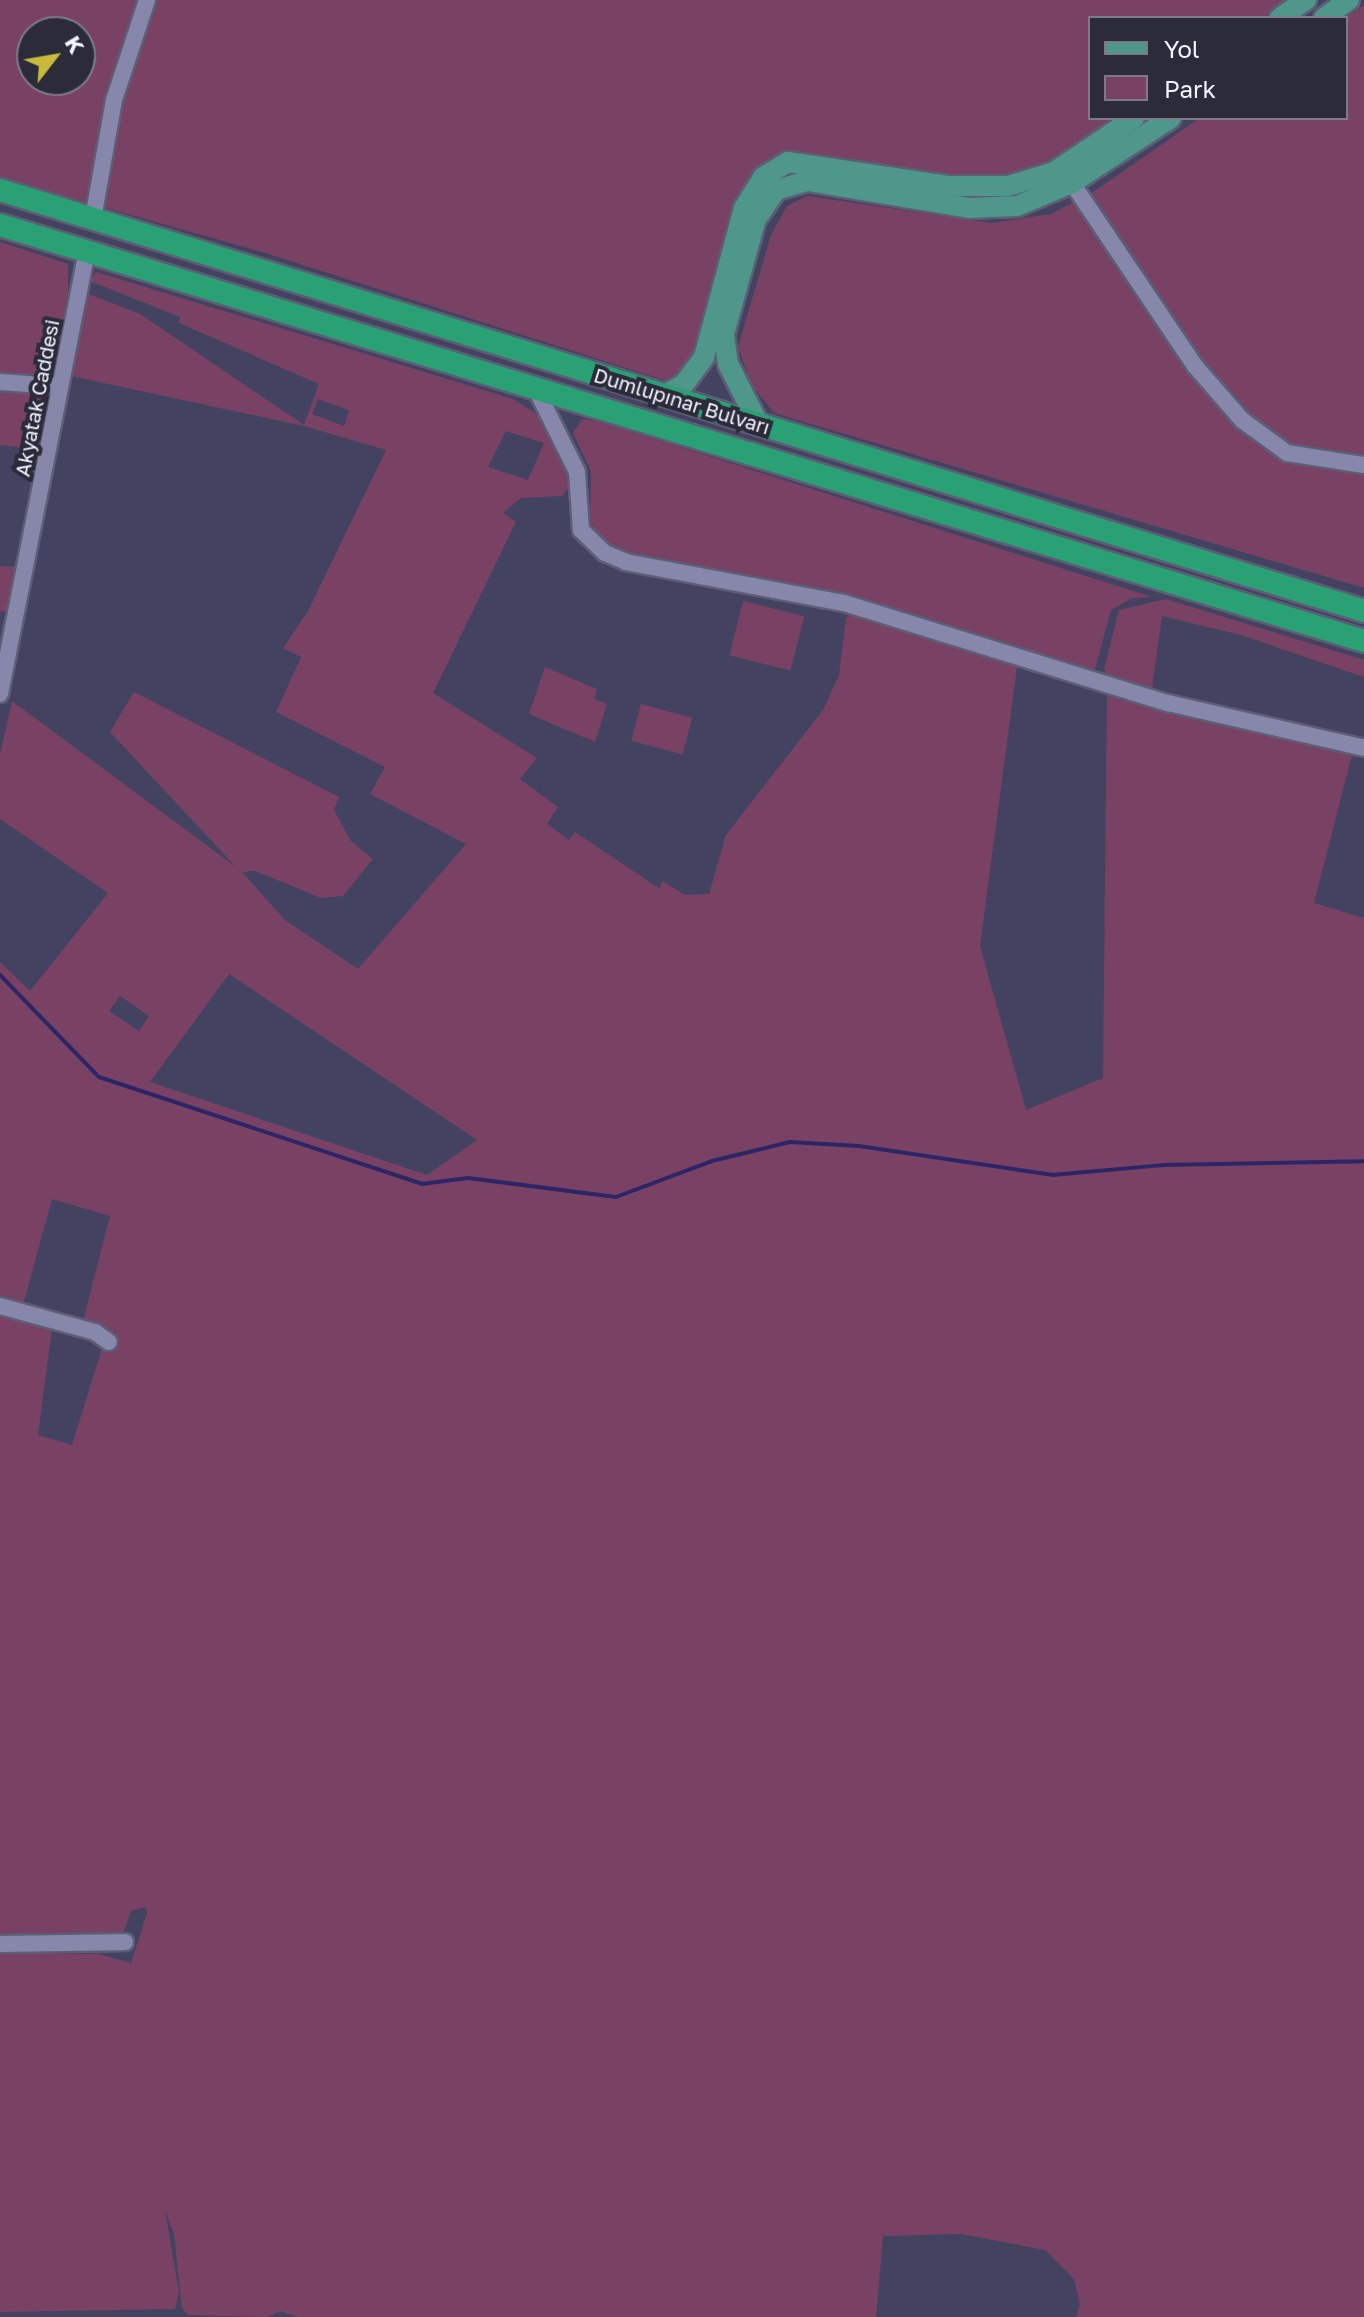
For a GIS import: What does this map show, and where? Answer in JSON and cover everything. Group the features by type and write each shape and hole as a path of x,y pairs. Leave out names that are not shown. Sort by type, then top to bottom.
{"highway":[{"name":"Dumlupınar Bulvarı","path":"0,190 1364,611"},
{"name":"Dumlupınar Bulvarı","path":"0,225 1364,641"}],"main road":[{"path":"1283,16 1306,0"},
{"path":"1327,16 1349,0"},
{"path":"665,395 684,384 704,357 744,208 763,177 788,162 948,186 1008,186 1054,172 1131,120"},
{"path":"759,425 728,364 724,334 756,219 776,190 808,181 994,208 1032,201 1072,183 1168,120"}],"street":[{"path":"93,219 116,92 147,0"},
{"path":"1072,183 1195,366 1242,420 1287,453 1364,465"},
{"name":"Akyatak Caddesi","path":"0,694 58,386 87,251"},
{"path":"0,382 58,386"},
{"path":"535,387 577,472 581,530 605,553 626,562 844,603 1168,703 1364,748"},
{"path":"0,1306 95,1332 109,1342"},
{"path":"0,1944 125,1942"}],"green space":[{"path":"0,0 1290,0 1267,16 1088,16 1088,120 1118,120 1042,168 970,179 811,153 775,161 700,358 670,382 259,251 0,178"},
{"path":"1364,5 1364,588 774,413 751,384 738,347 771,235 787,206 807,196 992,223 1051,214 1096,190 1197,120 1348,120 1348,16"},
{"path":"0,242 68,264 68,295 56,356 52,374 45,378 0,379"},
{"path":"96,272 513,399 543,418 574,482 562,496 521,498 503,513 516,522 433,693 537,758 520,779 558,807 547,824 569,840 575,832 660,889 662,881 685,895 709,894 726,835 823,710 839,675 846,618 855,612 1018,659 980,946 1026,1110 1103,1078 1107,691 1353,751 1314,903 1364,918 1364,2317 1076,2317 1080,2305 1074,2279 1045,2250 961,2234 883,2236 876,2317 298,2317 280,2311 267,2317 188,2315 182,2308 174,2234 165,2210 179,2292 175,2309 0,2312 0,1952 99,1954 131,1963 147,1913 146,1907 131,1911 122,1936 0,1939 0,1312 52,1328 38,1435 72,1445 104,1342 83,1321 110,1216 52,1199 23,1305 0,1299 0,962 30,991 108,893 0,819 0,754 12,701 236,867 110,732 134,692 339,797 334,810 351,841 373,859 343,896 321,898 255,871 242,872 285,920 358,969 466,844 370,794 385,767 276,712 301,657 283,648 308,611 386,450 304,426 71,376 84,292 140,314 304,425 319,384 179,323 180,317 90,281","holes":["318,399 349,410 344,426 312,414","506,431 544,443 528,480 488,467","229,974 477,1140 427,1175 150,1082","120,996 149,1016 139,1031 109,1011"]},
{"path":"0,387 48,396 39,449 0,445"},
{"path":"582,419 598,421 1152,597 1132,598 1111,610 1095,669 1090,671 818,591 634,559 606,545 590,522 591,471 573,433"},
{"path":"0,566 20,567 13,613 0,611"},
{"path":"1166,599 1364,660 1364,677 1241,635 1162,616 1151,695 1109,681 1104,669 1119,610"},
{"path":"743,601 804,616 791,671 729,655"},
{"path":"545,667 597,689 594,699 607,704 595,742 529,714"},
{"path":"641,704 692,718 682,754 631,741"}],"waterway":[{"path":"0,975 99,1077 422,1184 468,1178 616,1197 712,1161 790,1142 859,1146 1052,1175 1163,1165 1364,1161"}]}
